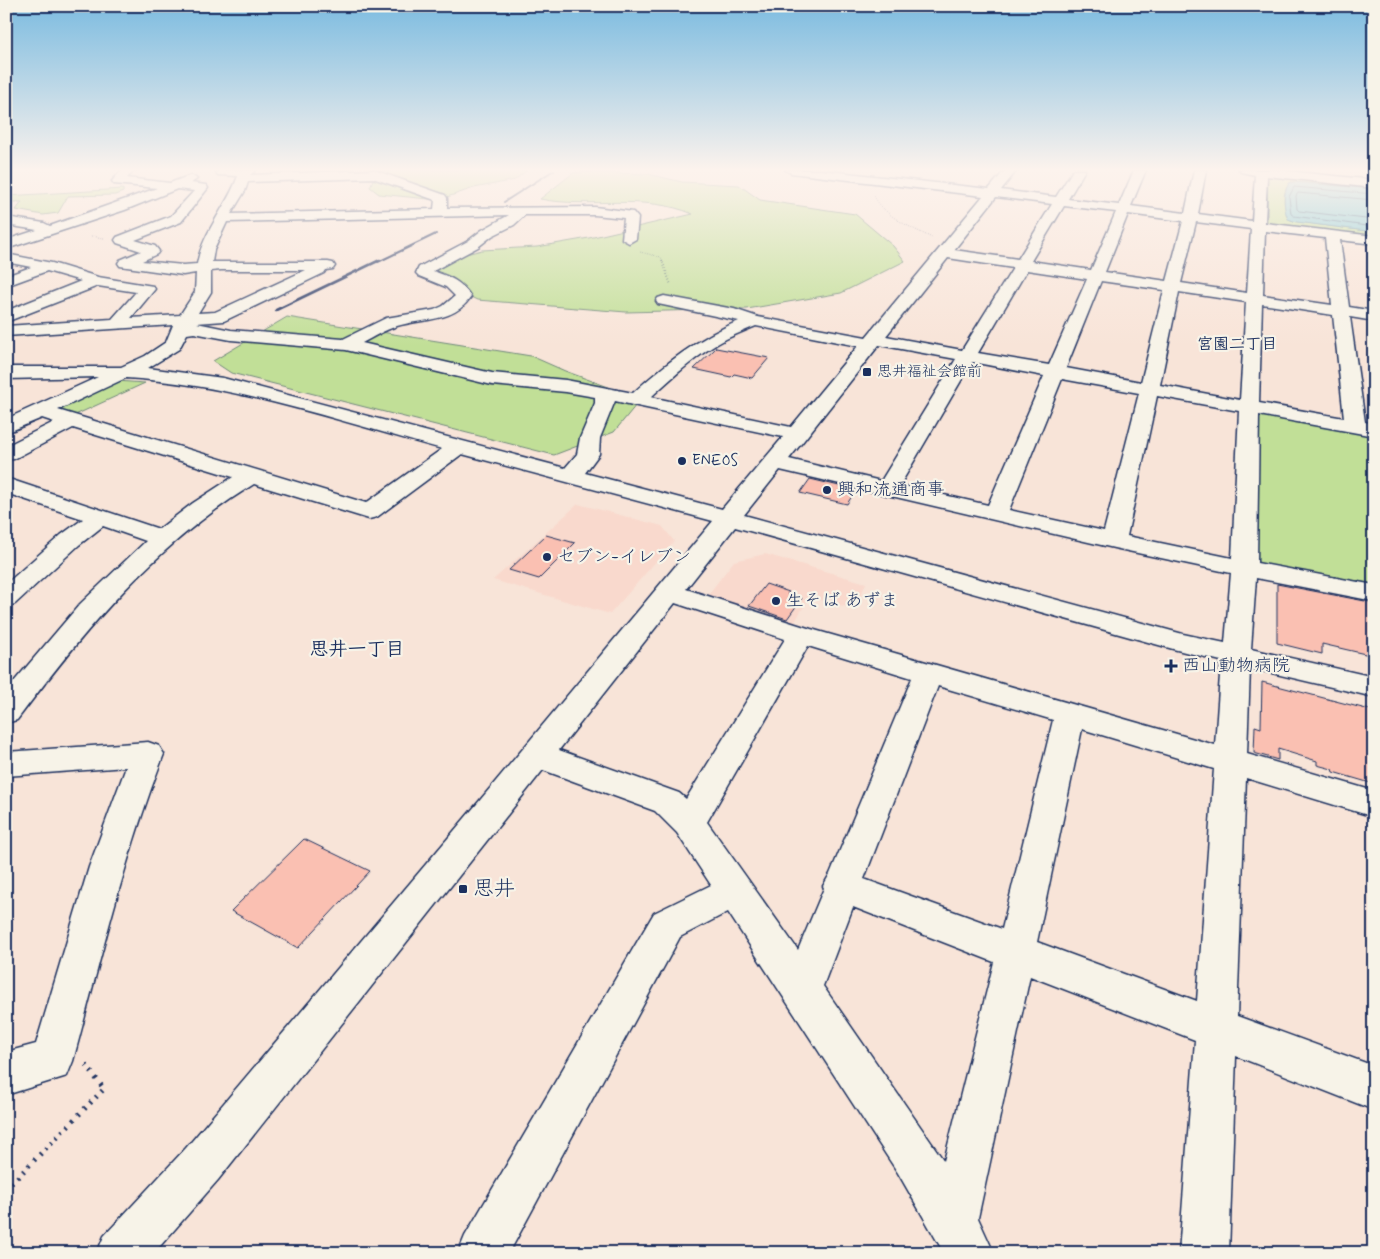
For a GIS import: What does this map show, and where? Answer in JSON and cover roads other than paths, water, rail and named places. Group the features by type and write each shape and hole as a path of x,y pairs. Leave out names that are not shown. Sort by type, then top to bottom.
{"street":[{"path":"6,240 39,229"},
{"path":"6,245 50,229"},
{"path":"6,331 116,324 182,324 218,316 334,263 166,269 125,264 152,251 122,240 151,229"},
{"path":"6,428 126,372 174,345 182,324 197,304 203,292 207,250 217,229"},
{"path":"346,345 391,322 436,315 458,304 463,297 459,288 446,280 429,275 423,271 498,229"},
{"path":"630,229 630,238"},
{"path":"137,1247 202,1164 537,755 963,229"},
{"path":"887,489 1044,229"},
{"path":"996,513 1115,229"},
{"path":"1114,541 1188,229"},
{"path":"1204,1253 1236,656 1239,641 1244,569 1249,407 1259,229"},
{"path":"1289,229 1374,240"},
{"path":"664,301 716,310 754,322 1055,371 1365,429 1340,312 1332,234"},
{"path":"946,249 1022,265 1374,316"},
{"path":"6,258 46,266 96,281 147,289 116,324"},
{"path":"6,281 46,266"},
{"path":"6,317 96,281"},
{"path":"637,400 671,369 706,344 720,335 754,322"},
{"path":"182,324 240,336 346,345 492,379 566,386 796,434"},
{"path":"6,373 85,370 126,372 175,375 223,384 728,518 1236,656 1374,687"},
{"path":"569,476 583,463 588,454 590,438 605,403 604,394"},
{"path":"40,412 369,512 459,446"},
{"path":"6,454 71,421"},
{"path":"774,462 1114,541 1244,569 1374,593"},
{"path":"6,712 90,611 127,571 184,520 251,476"},
{"path":"6,485 164,539"},
{"path":"6,598 70,540 99,518"},
{"path":"667,592 801,635 1374,804"},
{"path":"689,823 801,635"},
{"path":"803,987 928,673"},
{"path":"962,1236 1017,952 1070,714"},
{"path":"6,764 148,754 110,852 80,966 52,1060 6,1074"},
{"path":"537,755 667,802 689,823 734,891 803,987 962,1236"},
{"path":"842,886 1374,1088"},
{"path":"482,1253 667,925 734,891"}],"water":[{"path":"1349,229 1374,229 1374,232"}],"railway":[{"path":"378,262 436,234"},
{"path":"276,310 380,260"}],"place":[{"name":"思井福祉会館前","path":"867,372"},
{"name":"ENEOS","path":"682,461"},
{"name":"興和流通商事","path":"827,490"},
{"name":"セブン-イレブン","path":"547,557"},
{"name":"生そば あずま","path":"776,601"},
{"name":"西山動物病院","path":"1171,666"},
{"name":"思井","path":"463,889"}],"district":[{"name":"宮園二丁目","path":"1237,344"},
{"name":"思井一丁目","path":"357,649"}]}
